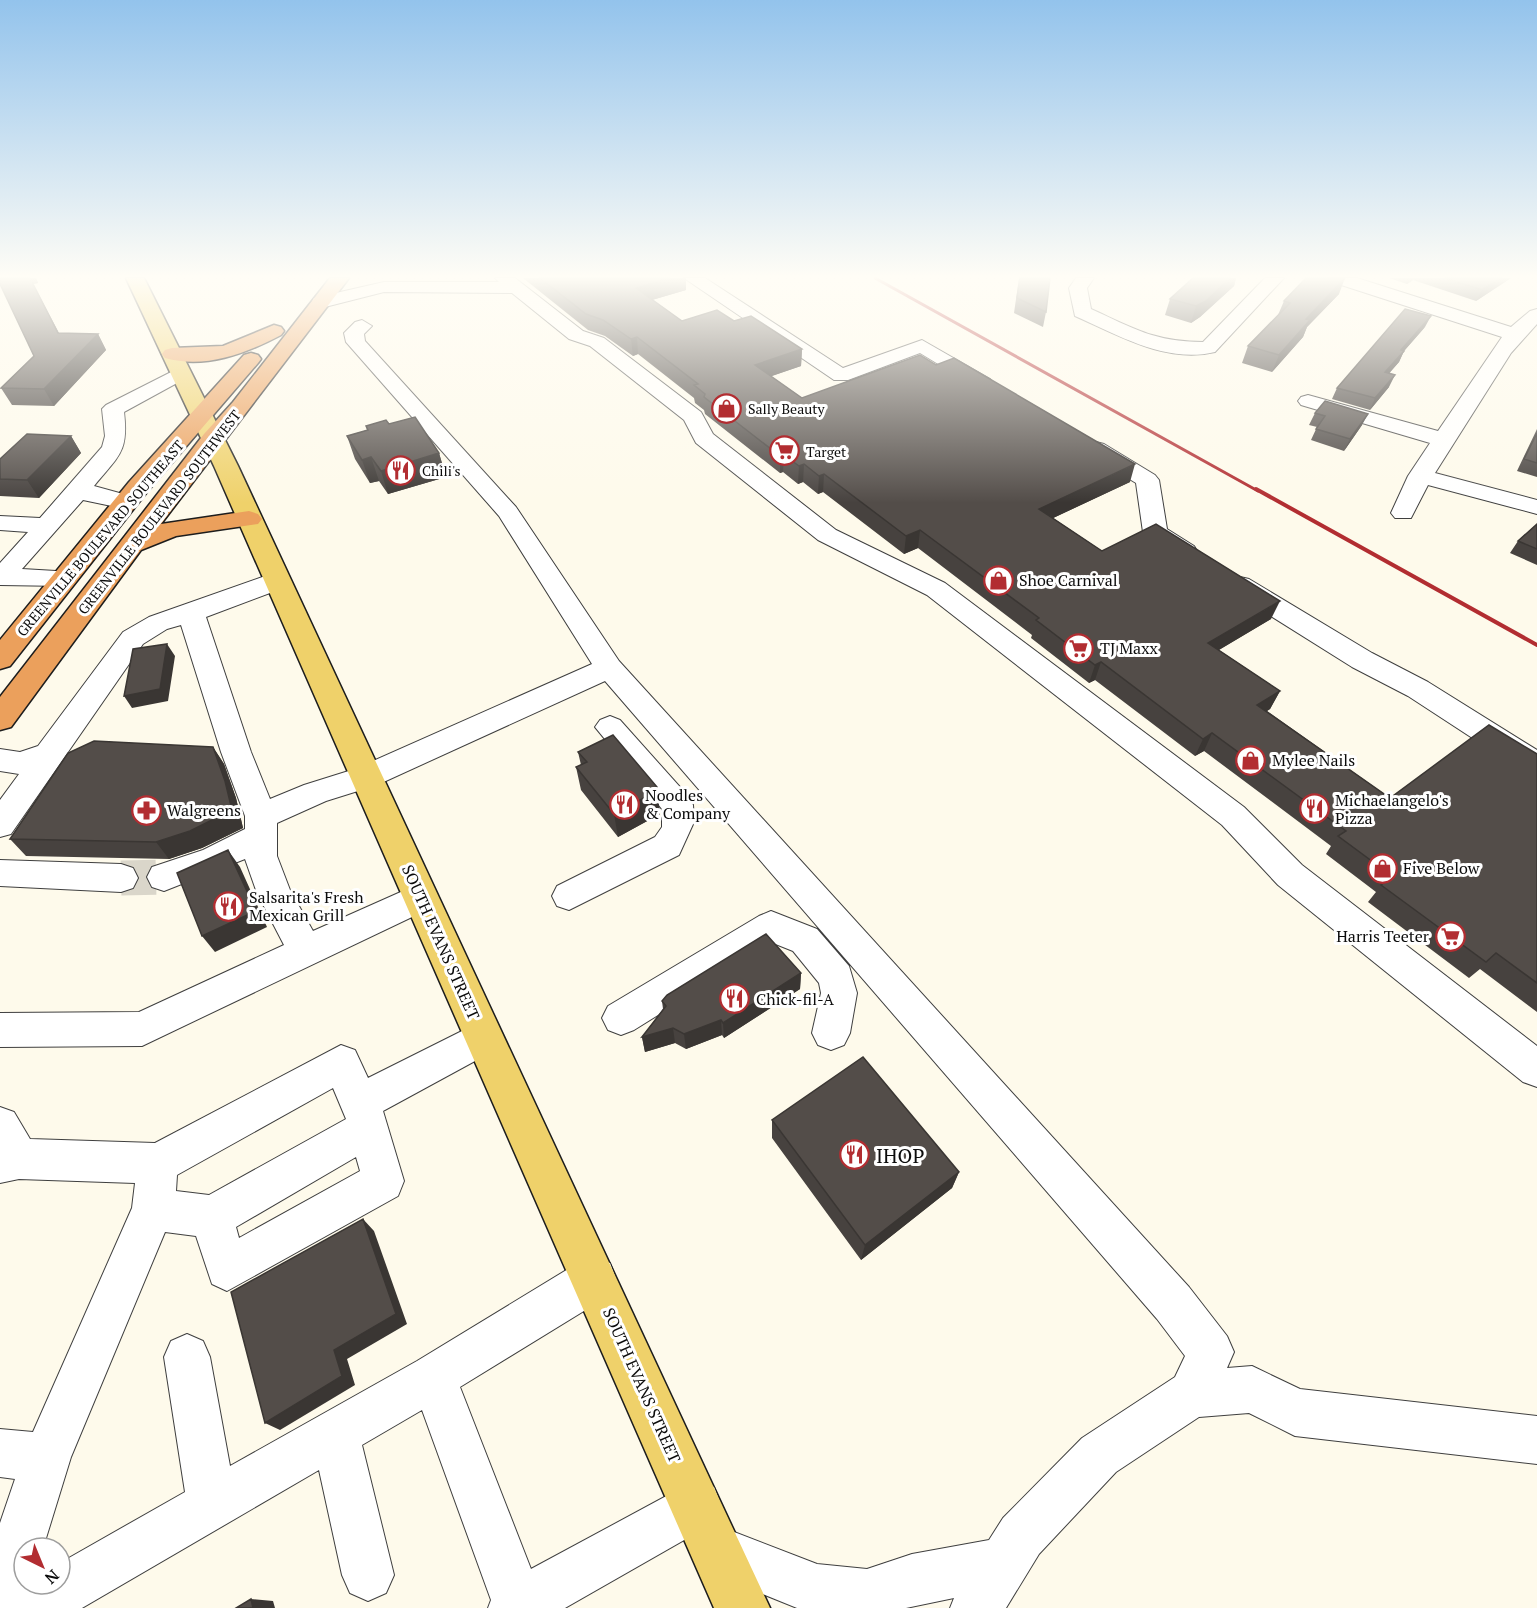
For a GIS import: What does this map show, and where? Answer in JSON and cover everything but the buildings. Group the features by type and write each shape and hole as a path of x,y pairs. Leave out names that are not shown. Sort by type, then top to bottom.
{"highway":[{"path":"176,363 226,353"},
{"name":"GREENVILLE BOULEVARD SOUTHWEST","path":"0,719 132,545 206,428 259,353"},
{"name":"GREENVILLE BOULEVARD SOUTHWEST","path":"206,428 240,407 282,353"},
{"name":"GREENVILLE BOULEVARD SOUTHEAST","path":"0,659 132,494 206,428"},
{"path":"132,545 171,530 249,519"}],"main road":[{"name":"SOUTH EVANS STREET","path":"171,353 421,897 742,1608"}],"street":[{"path":"366,353 508,512 609,668 1173,1303 1211,1352 1192,1394"},
{"path":"612,353 693,417 704,438 828,535 936,589 1233,816 1290,875 1537,1069"},
{"path":"806,353 841,376 903,353"},
{"path":"934,353 1004,395"},
{"path":"1403,513 1419,476 1501,353"},
{"path":"0,578 46,526 89,493 113,448 116,436 113,409 176,363"},
{"path":"1308,401 1442,440"},
{"path":"1076,437 1147,480 1155,532 1362,660 1418,689 1537,765"},
{"path":"1419,476 1537,507"},
{"path":"89,493 132,494"},
{"path":"0,523 46,526"},
{"path":"0,578 64,578"},
{"path":"0,825 41,757 78,717 133,638 158,623 191,614 277,581"},
{"path":"191,614 261,826 261,856 274,893 306,951"},
{"path":"164,877 214,859 261,826 315,793 366,777 609,668"},
{"path":"569,897 667,846 677,832 680,818 677,805 610,727"},
{"path":"0,747 11,743 31,750 41,757"},
{"path":"0,760 21,763 84,748"},
{"path":"203,749 236,752"},
{"path":"0,873 121,878"},
{"path":"0,1030 142,1029 421,897"},
{"path":"621,1018 771,926 806,940 836,977 838,993 831,1034"},
{"path":"153,1209 212,1217 484,1036"},
{"path":"6,1149 158,1163 341,1064 364,1115 383,1181 227,1269 212,1217"},
{"path":"0,1600 23,1455 153,1209 158,1163"},
{"path":"32,1608 433,1377 594,1279"},
{"path":"187,1357 212,1503"},
{"path":"433,1377 518,1607 696,1505"},
{"path":"976,1608 1022,1536 1100,1455 1192,1394 1252,1389 1295,1412 1537,1440"},
{"path":"335,1434 368,1575"},
{"path":"716,1550 817,1590 867,1595 912,1580 1004,1563"}],"tunnel":[{"path":"121,878 164,877"}],"railway":[{"path":"1010,353 1258,491"},
{"path":"1256,489 1537,645"}],"place":[{"name":"Sally Beauty","path":"727,408"},
{"name":"Target","path":"785,451"},
{"name":"Chili's","path":"401,470"},
{"name":"Shoe Carnival","path":"998,580"},
{"name":"TJ Maxx","path":"1079,648"},
{"name":"Mylee Nails","path":"1251,760"},
{"name":"Noodles & Company","path":"624,804"},
{"name":"Michaelangelo's Pizza","path":"1314,809"},
{"name":"Walgreens","path":"146,810"},
{"name":"Five Below","path":"1382,868"},
{"name":"Salsarita's Fresh Mexican Grill","path":"228,906"},
{"name":"Harris Teeter","path":"1450,936"},
{"name":"Chick-fil-A","path":"735,999"},
{"name":"IHOP","path":"855,1155"}]}
